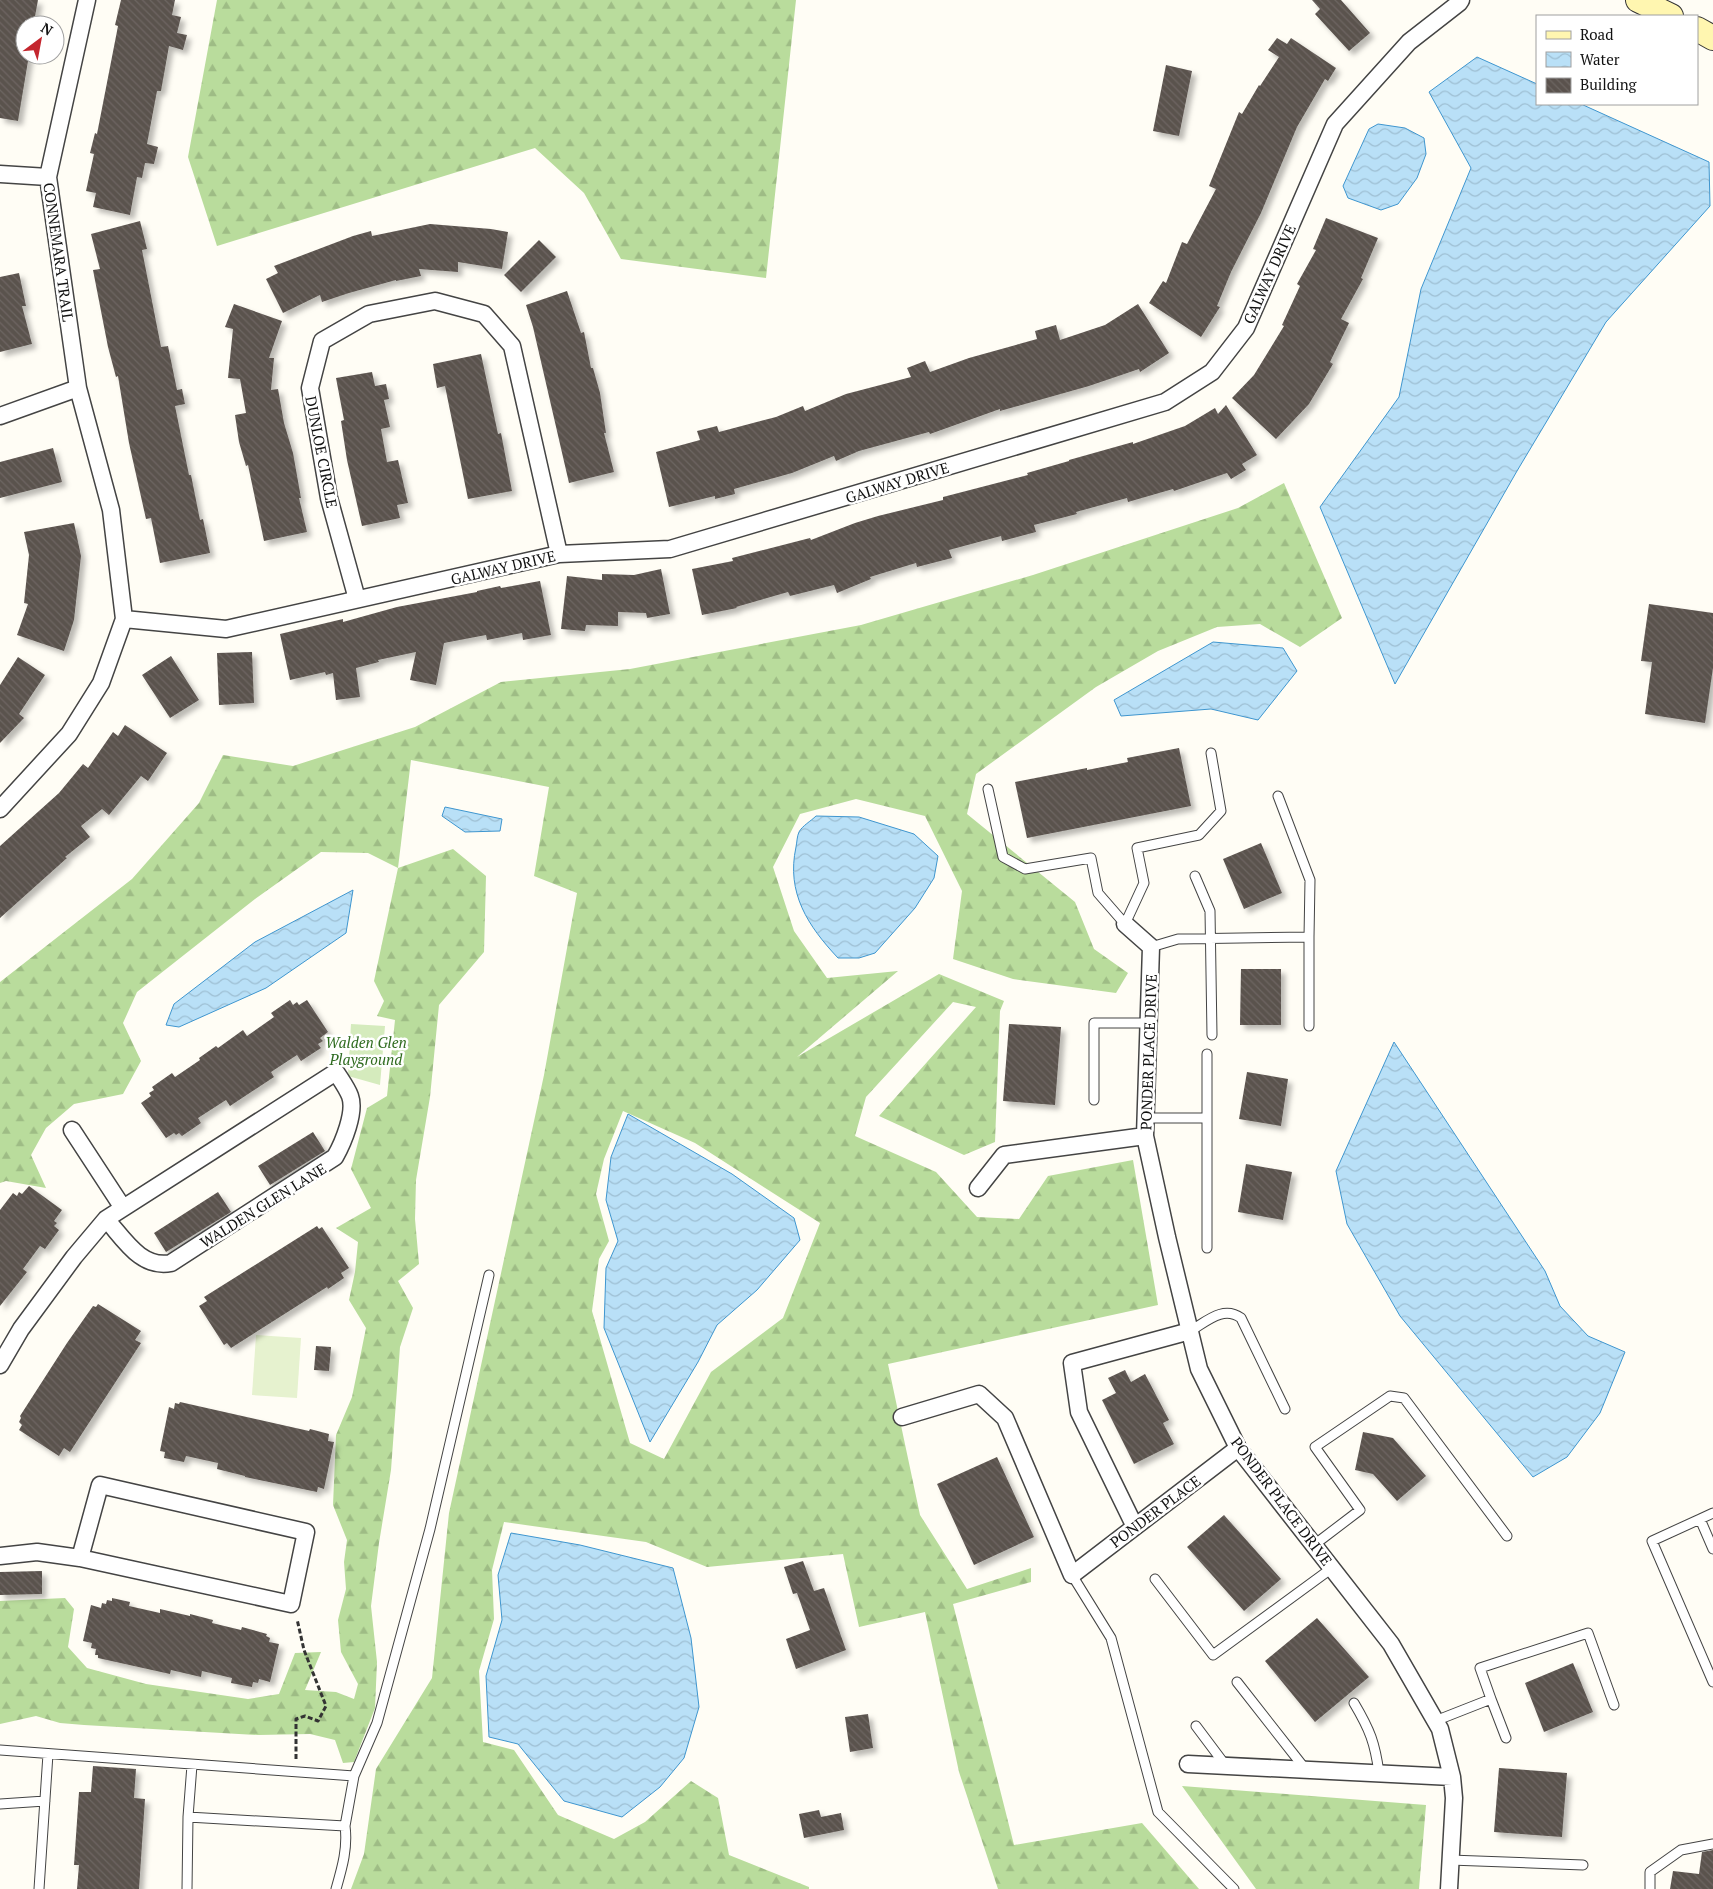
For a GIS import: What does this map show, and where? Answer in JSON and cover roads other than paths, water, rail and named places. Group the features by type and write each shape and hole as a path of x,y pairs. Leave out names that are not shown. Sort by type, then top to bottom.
{"street":[{"name":"CONNEMARA TRAIL","path":"0,809 69,734 101,683 124,619 111,510 78,388 48,177 87,0"},
{"name":"GALWAY DRIVE","path":"124,619 226,629 559,554 670,549 1165,402 1212,372 1246,328 1334,124 1409,42 1461,0"},
{"path":"1638,0 1669,15"},
{"path":"1698,30 1713,38"},
{"path":"0,174 48,177"},
{"name":"DUNLOE CIRCLE","path":"357,600 329,498 310,388 322,341 370,314 435,301 484,314 512,346 559,554"},
{"path":"0,416 78,388"},
{"path":"1125,924 1151,947"},
{"name":"PONDER PLACE DRIVE","path":"1151,947 1145,1136 1166,1237 1200,1369 1238,1448 1391,1644 1440,1728 1452,1777 1454,1798 1449,1889"},
{"name":"WALDEN GLEN LANE","path":"0,1365 27,1320 74,1257 106,1219 336,1072 351,1098 349,1122 343,1142 335,1157 171,1263 163,1264 145,1260 137,1254 106,1219"},
{"path":"72,1130 123,1208"},
{"path":"978,1188 1004,1155 1145,1136"},
{"path":"1135,1527 1079,1412 1072,1363 1190,1331"},
{"path":"902,1417 980,1394 1005,1418 1072,1574"},
{"name":"PONDER PLACE","path":"1072,1574 1238,1448"},
{"path":"0,1556 37,1552 80,1558 291,1604 306,1532 100,1485 80,1558"},
{"path":"1188,1764 1452,1777"}],"lane":[{"path":"988,789 1003,857 1025,869 1090,858 1098,893 1125,924 1144,883 1137,848 1199,835 1221,812 1212,753"},
{"path":"1278,796 1310,880 1309,1026"},
{"path":"1195,876 1210,911 1212,1035"},
{"path":"1151,947 1178,940 1309,937"},
{"path":"1094,1100 1094,1023 1148,1023"},
{"path":"1207,1054 1207,1248"},
{"path":"1146,1118 1207,1118"},
{"path":"336,1889 342,1870 347,1840 345,1826 354,1776 377,1723 430,1529 489,1275"},
{"path":"1190,1331 1222,1313 1229,1312 1241,1318 1285,1409"},
{"path":"1314,1545 1360,1510 1315,1447 1390,1396 1404,1398 1507,1536"},
{"path":"1713,1513 1652,1542 1713,1682"},
{"path":"1700,1520 1713,1549"},
{"path":"1155,1579 1213,1656 1332,1568"},
{"path":"1072,1574 1111,1638 1158,1812 1234,1889"},
{"path":"1506,1738 1480,1668 1588,1633 1614,1705"},
{"path":"1237,1682 1306,1770"},
{"path":"1436,1721 1492,1698"},
{"path":"1354,1703 1369,1728 1376,1748 1379,1773"},
{"path":"1196,1726 1226,1766"},
{"path":"0,1750 354,1776"},
{"path":"39,1889 48,1754"},
{"path":"187,1889 188,1817 192,1765"},
{"path":"0,1804 45,1801"},
{"path":"188,1817 345,1826"},
{"path":"1650,1889 1650,1872 1681,1850 1713,1844"},
{"path":"1450,1860 1583,1865"}],"water":[{"path":"1477,57 1536,84 1536,105 1583,105 1709,162 1710,206 1606,322 1517,471 1395,684 1320,507 1399,397 1421,289 1471,168 1429,92"},
{"path":"1378,124 1405,128 1424,138 1426,154 1417,178 1398,204 1381,210 1348,198 1343,186 1369,129"},
{"path":"1213,642 1283,648 1297,671 1258,720 1211,709 1121,716 1114,700"},
{"path":"445,807 502,819 500,831 465,832 442,816"},
{"path":"816,816 859,817 914,834 938,856 934,878 915,908 875,953 859,958 838,958 817,934 802,908 794,879 797,839 800,830"},
{"path":"353,890 346,933 266,988 179,1027 166,1025 174,1004 255,942"},
{"path":"1394,1042 1545,1271 1560,1306 1588,1336 1625,1352 1600,1413 1567,1457 1533,1477 1400,1316 1347,1224 1336,1171"},
{"path":"628,1114 732,1174 794,1218 800,1240 757,1290 717,1325 698,1362 650,1442 604,1328 606,1268 618,1241 606,1200 611,1157"},
{"path":"511,1533 580,1545 673,1568 691,1638 699,1707 684,1758 660,1787 622,1817 564,1801 518,1744 489,1737 486,1676 502,1620 498,1575"}],"park label":[{"name":"Walden Glen Playground","path":"366,1050"}]}
